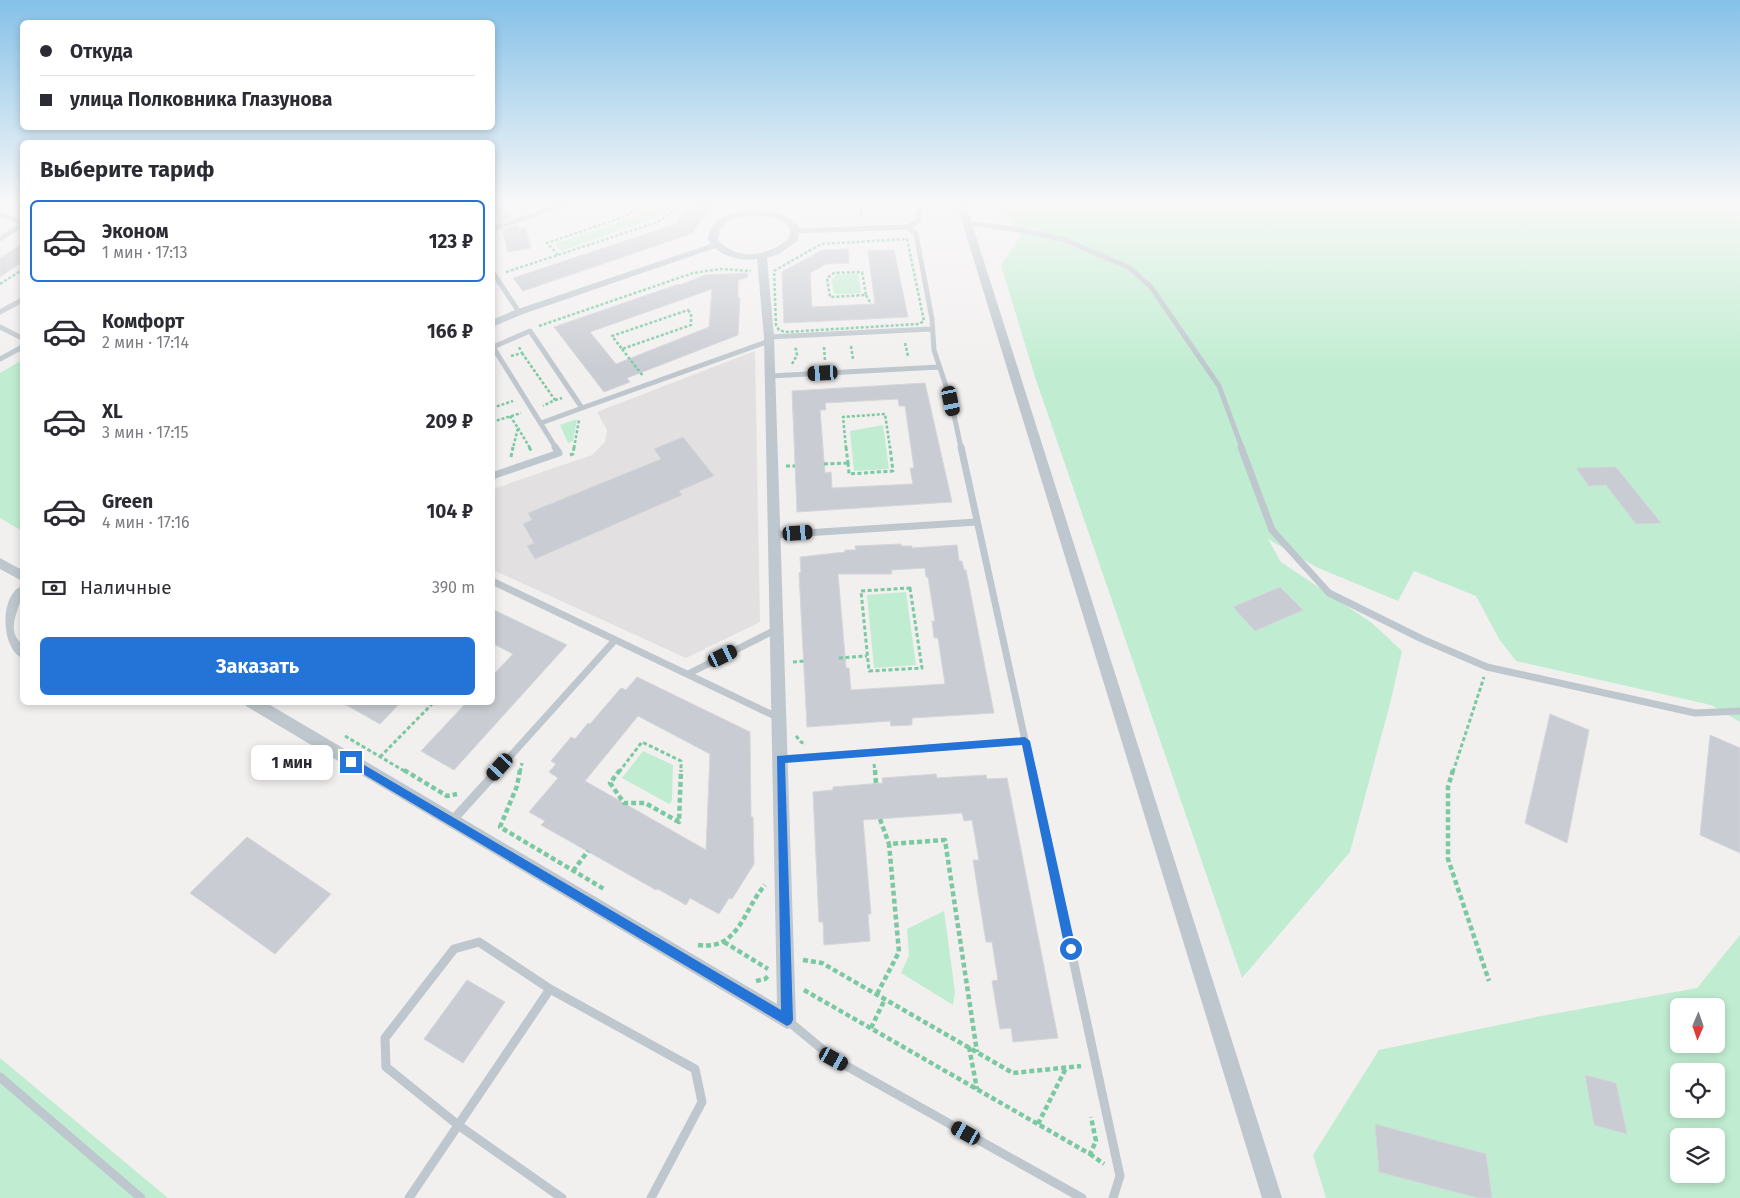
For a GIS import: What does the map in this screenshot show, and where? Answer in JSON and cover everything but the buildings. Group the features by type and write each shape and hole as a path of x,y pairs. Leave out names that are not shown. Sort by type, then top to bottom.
{"street":[{"path":"495,323 519,312 678,258"},
{"path":"745,258 763,263"},
{"path":"763,263 770,258"},
{"path":"979,258 1272,1198"},
{"path":"763,263 771,332 770,376 787,1020"},
{"path":"0,563 20,575"},
{"path":"20,593 5,611 0,632 4,641 20,651"},
{"path":"255,705 787,1020"}],"lane":[{"path":"921,258 932,319 931,329 938,367 951,401 1120,1176 1112,1198"},
{"path":"1107,258 1130,268 1151,287 1218,386 1272,530 1329,592 1422,639 1487,667 1695,713 1740,712"},
{"path":"495,275 519,312"},
{"path":"0,312 20,301"},
{"path":"0,327 20,337"},
{"path":"541,423 771,332 785,334 920,327 931,329"},
{"path":"495,345 530,331 582,408"},
{"path":"0,359 20,348"},
{"path":"495,349 559,453 495,475"},
{"path":"770,376 938,367"},
{"path":"774,535 977,522"},
{"path":"495,582 779,718"},
{"path":"688,674 777,629"},
{"path":"451,821 615,640"},
{"path":"780,759 1025,741"},
{"path":"562,1198 458,1125 386,1067 385,1038 454,949 479,942 550,988 695,1069 702,1102 651,1198"},
{"path":"409,1198 550,988"},
{"path":"787,1020 834,1059 1082,1198"},
{"path":"0,1077 141,1198"}],"path":[{"path":"495,273 548,258"},
{"path":"797,258 774,271 771,332 779,330 785,334 920,327 924,321 911,258"},
{"path":"541,330 538,326 693,273 721,269 751,271 763,263 781,267"},
{"path":"0,284 20,271"},
{"path":"866,295 830,297 827,278 834,273 862,272 866,295 871,304"},
{"path":"622,349 691,325 691,314 688,310 612,336 622,349 646,380"},
{"path":"785,334 787,349 796,349 797,355 792,361 792,370 787,370 787,375"},
{"path":"906,343 908,356"},
{"path":"851,346 853,359"},
{"path":"824,347 825,361"},
{"path":"495,407 516,400"},
{"path":"495,421 524,412"},
{"path":"885,414 893,471 849,474 848,463 843,417 885,414"},
{"path":"510,416 537,460"},
{"path":"508,465 518,428"},
{"path":"824,464 848,463"},
{"path":"910,588 922,668 869,671 867,656 861,592 910,588"},
{"path":"792,653 793,671"},
{"path":"838,658 867,656"},
{"path":"792,662 804,661"},
{"path":"1487,667 1448,787 1448,859 1489,981"},
{"path":"380,757 431,705"},
{"path":"796,727 796,736 801,742 808,745"},
{"path":"339,733 447,796 463,790"},
{"path":"642,742 681,761 679,822 645,803 624,803 610,782 642,742"},
{"path":"522,760 517,786 500,827 607,891"},
{"path":"864,765 883,763"},
{"path":"874,764 876,784"},
{"path":"877,994 899,952 889,844 880,819"},
{"path":"889,844 944,840 977,1052"},
{"path":"573,870 588,851"},
{"path":"691,941 701,948 715,946 730,939 762,888 783,869"},
{"path":"724,942 772,972 766,978 755,981 746,980"},
{"path":"803,950 804,968"},
{"path":"803,960 822,963 1014,1073 1081,1066"},
{"path":"786,980 1090,1154 1096,1141 1090,1113"},
{"path":"804,983 804,990"},
{"path":"871,1028 885,999"},
{"path":"969,1047 977,1090"},
{"path":"1079,1057 1083,1076"},
{"path":"1038,1124 1066,1068"}],"shaded area":[{"path":"755,351 760,622 686,658 495,571 495,488 592,455 605,442 607,430 597,412"}],"green space":[{"path":"1006,258 1740,258 1740,722 1711,705 1516,661 1499,639 1476,596 1414,571 1398,601 1316,567 1268,539 1281,562 1372,623 1402,651 1391,700 1350,852 1242,978 1035,377 1001,265"},
{"path":"858,274 861,293 834,294 832,280 837,275"},
{"path":"20,361 20,530 0,518 0,373"},
{"path":"577,419 573,441 568,443 560,425"},
{"path":"883,425 889,469 854,471 850,431"},
{"path":"906,592 916,665 874,668 867,595"},
{"path":"643,751 673,765 672,801 669,804 622,778"},
{"path":"944,911 955,992 953,1005 901,973 909,955 907,929"},
{"path":"1740,935 1740,1198 1326,1198 1313,1155 1379,1050 1541,1016 1697,988"},
{"path":"0,1058 168,1198 0,1198"}],"route":[{"path":"351,762 787,1020 780,759 1025,741 1071,949"}]}
